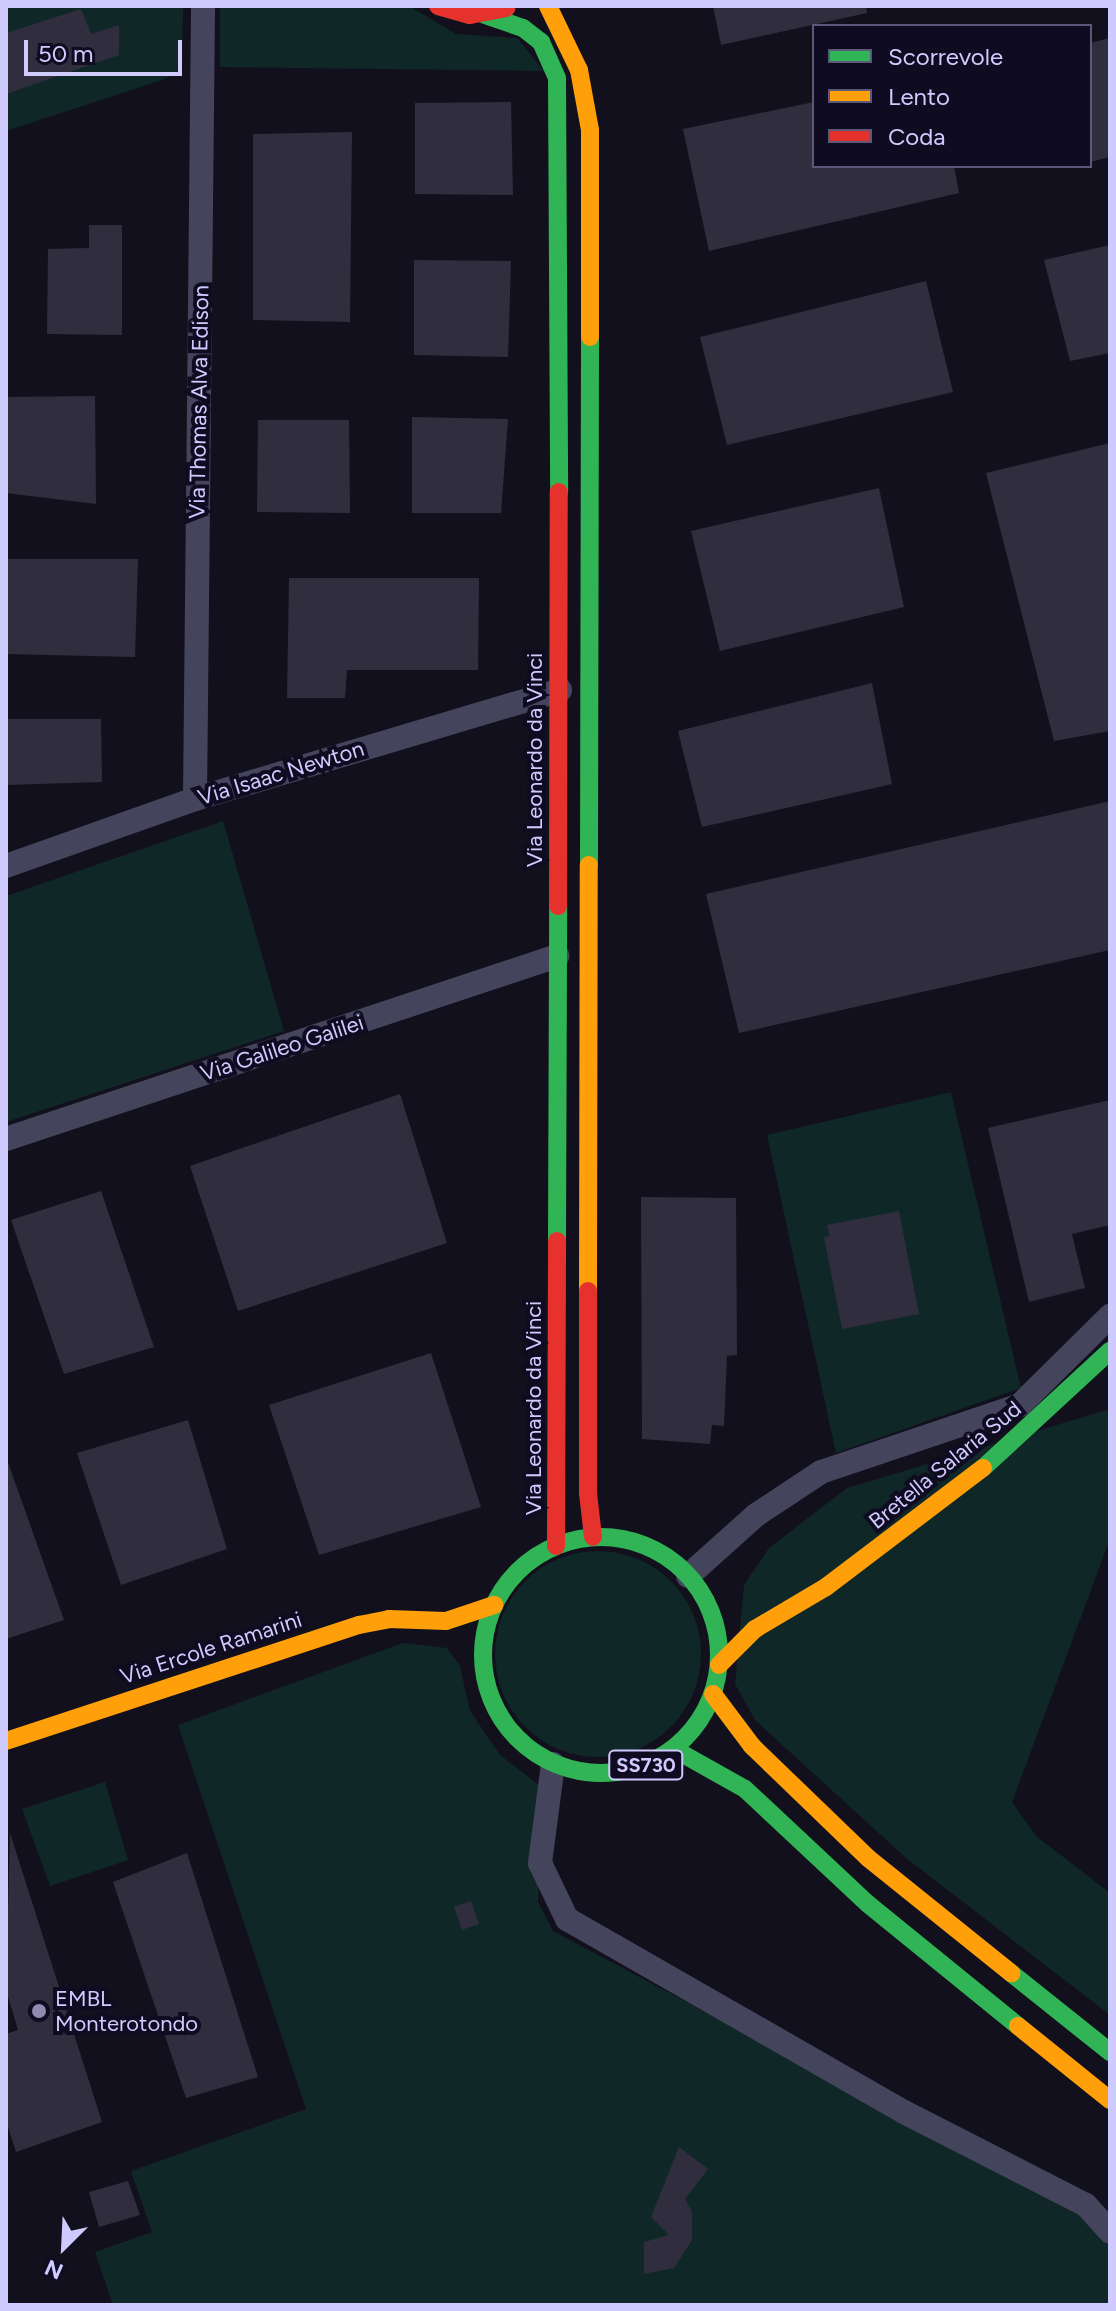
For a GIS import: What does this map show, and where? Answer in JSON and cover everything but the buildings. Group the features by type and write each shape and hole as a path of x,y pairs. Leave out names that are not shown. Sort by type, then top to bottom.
{"main road":[{"name":"Via Leonardo da Vinci","path":"438,6 485,15 523,28 541,42 557,78 560,690 556,1546"},
{"path":"485,15 510,6"},
{"path":"548,6 579,70 590,130 588,1493 593,1537"},
{"name":"Bretella Salaria Sud","path":"719,1665 748,1634 955,1494 1110,1351"},
{"name":"SS730","path":"593,1537 630,1541 664,1555 688,1576 708,1605 718,1634 719,1665 713,1694 698,1724 674,1749 646,1765 616,1773 553,1764 526,1747 504,1723 490,1695 483,1664 494,1605 531,1560 556,1546 593,1537"},
{"name":"Bretella Salaria Sud","path":"708,1605 733,1612 776,1610 799,1602"},
{"name":"Via Ercole Ramarini","path":"6,1741 359,1625 389,1619 435,1622 494,1605"},
{"path":"435,1622 458,1636 483,1664"},
{"path":"713,1694 738,1731 868,1858 1106,2049"},
{"name":"SS730","path":"674,1749 745,1789 868,1904 1110,2100"}],"street":[{"name":"Via Thomas Alva Edison","path":"195,799 203,6"},
{"name":"Via Isaac Newton","path":"6,866 195,799 560,690"},
{"name":"Via Galileo Galilei","path":"6,1139 557,956"},
{"path":"688,1576 756,1515 821,1472 1020,1405 1110,1316"},
{"path":"553,1764 540,1863 567,1919 904,2112 1086,2205 1110,2232"}],"green space":[{"path":"6,6 183,6 182,60 177,73 162,80 6,131"},
{"path":"220,6 409,6 456,34 517,38 544,71 220,67"},
{"path":"223,821 284,1031 6,1122 6,896"},
{"path":"951,1092 1021,1388 836,1453 767,1135"},
{"path":"1110,1409 1110,1539 1012,1802 1036,1836 1110,1893 1110,2015 906,1858 755,1720 735,1684 744,1585 769,1548 847,1488"},
{"path":"598,1551 638,1558 671,1581 694,1614 701,1654 694,1694 671,1727 638,1750 598,1757 558,1750 525,1727 502,1694 495,1654 502,1614 525,1581 558,1558"},
{"path":"403,1643 447,1648 460,1666 470,1711 500,1755 543,1788 538,1902 553,1931 1078,2210 1110,2245 1110,2305 113,2305 95,2252 152,2232 131,2171 306,2109 178,1725"},
{"path":"105,1782 128,1860 50,1886 22,1809"}],"traffic: fast":[{"path":"485,15 523,28 541,42 557,78 559,492"},
{"path":"589,865 590,337"},
{"path":"557,1241 558,906"},
{"path":"983,1468 1110,1351"},
{"path":"601,1537 646,1546 684,1572 710,1610 719,1655 710,1700 684,1738 646,1764 601,1773 556,1764 518,1738 492,1700 483,1655 492,1610 518,1572 556,1546 601,1537"},
{"path":"674,1749 745,1789 868,1904 1018,2026"},
{"path":"1011,1973 1110,2052"}],"traffic: slow":[{"path":"548,6 579,70 590,130 590,337"},
{"path":"588,1291 589,865"},
{"path":"719,1665 755,1629 826,1587 983,1468"},
{"path":"6,1741 359,1625 389,1619 446,1621 494,1605"},
{"path":"713,1694 752,1746 868,1858 1011,1973"},
{"path":"1018,2026 1110,2100"}],"traffic: jam":[{"path":"438,6 470,15 506,8"},
{"path":"558,906 559,492"},
{"path":"556,1546 557,1241"},
{"path":"588,1291 588,1493 593,1537"}],"place":[{"name":"EMBL Monterotondo","path":"39,2011"}]}
